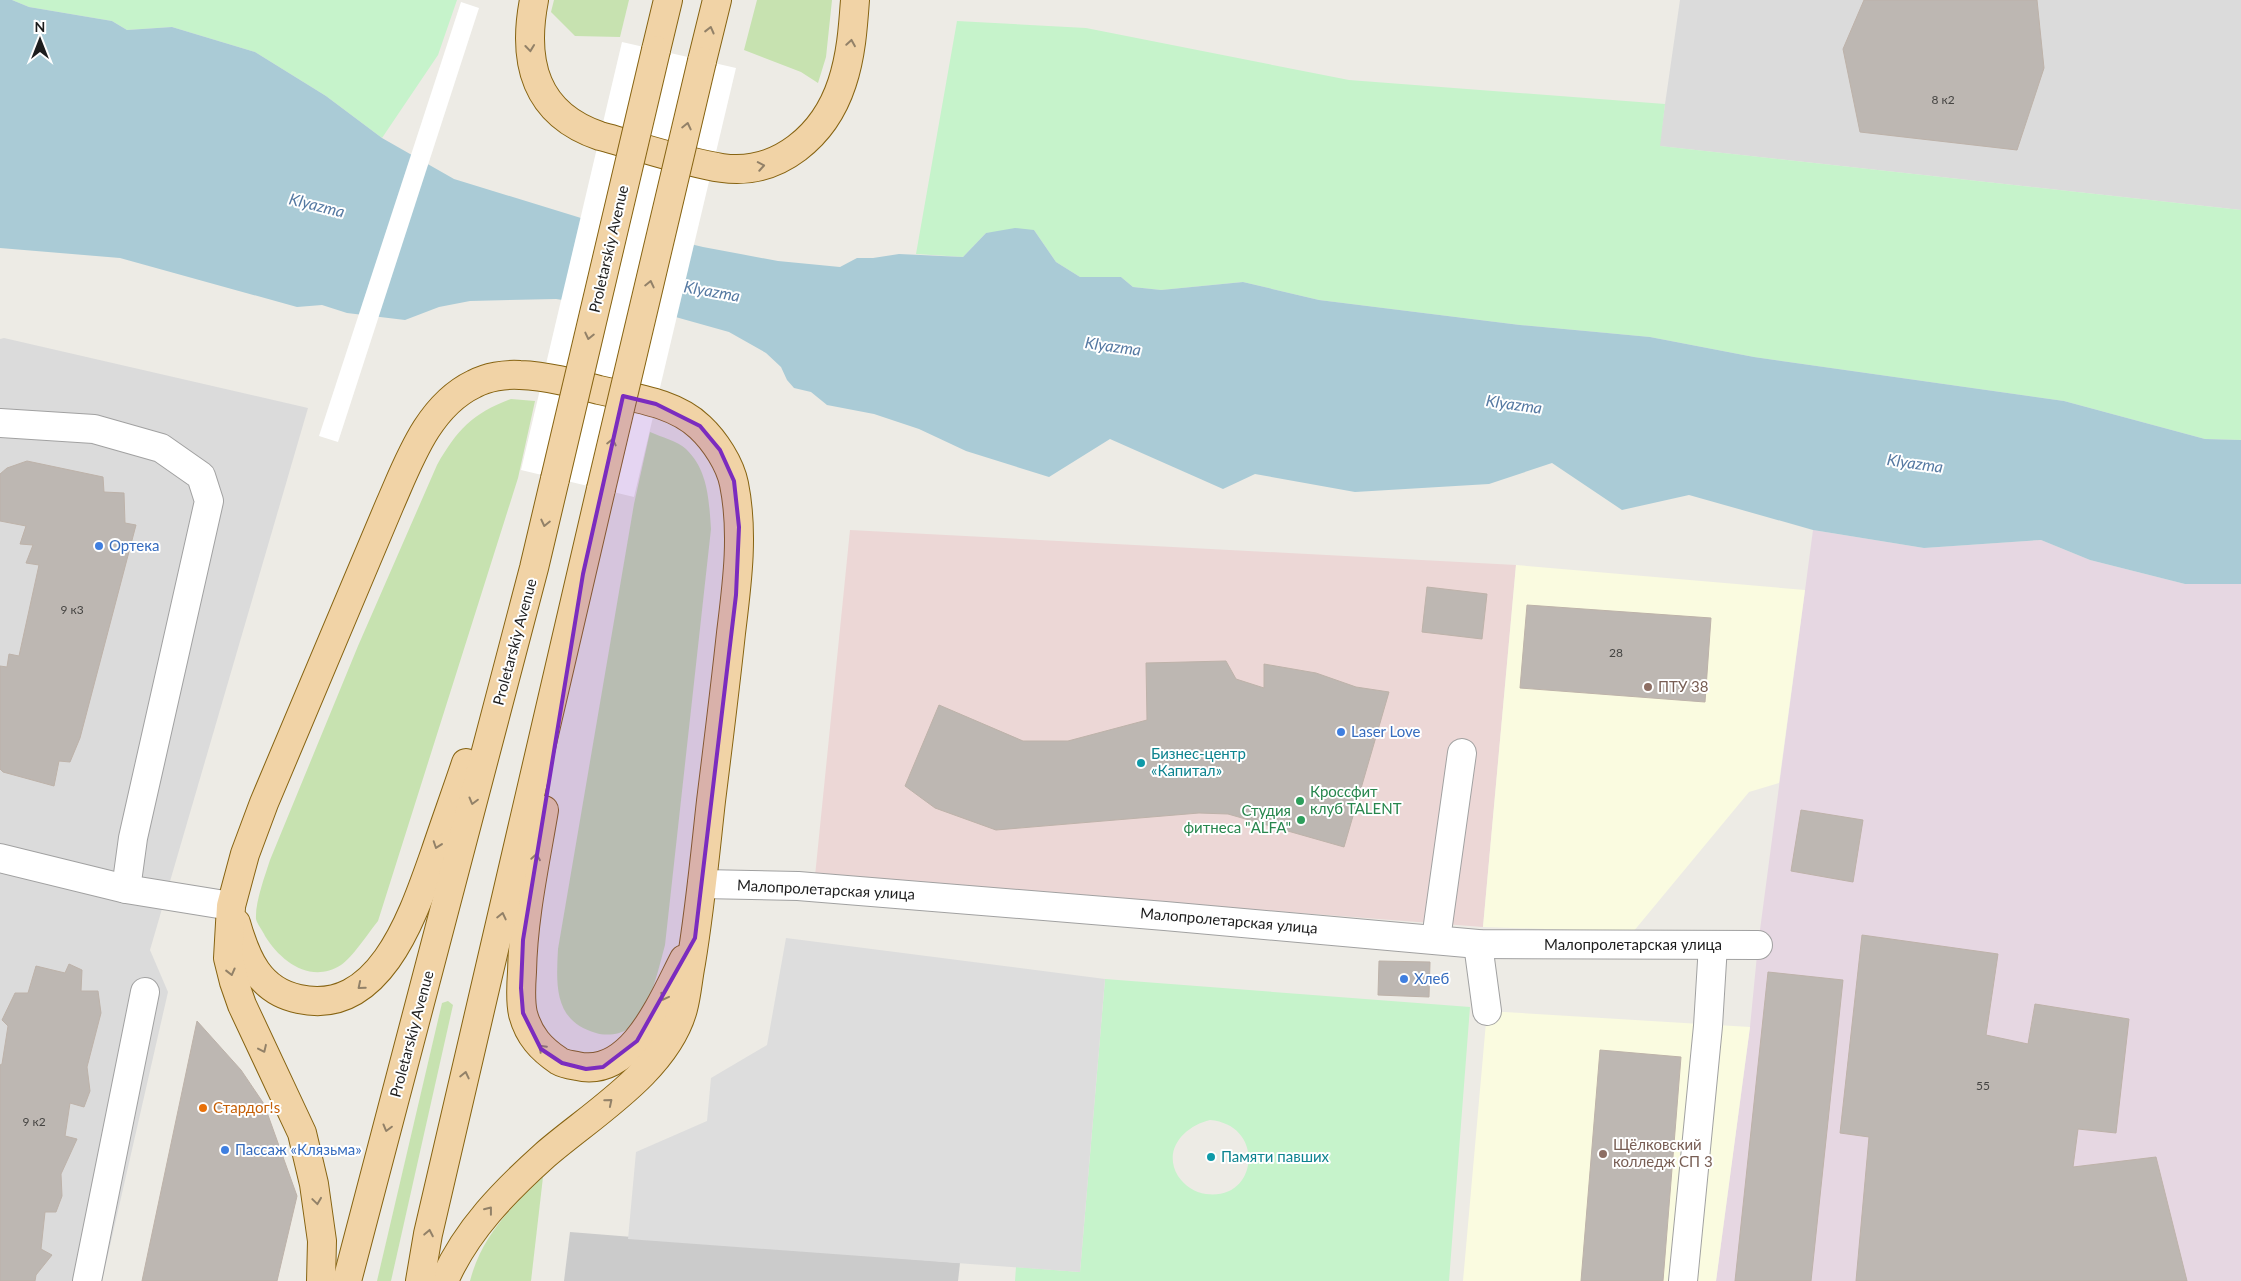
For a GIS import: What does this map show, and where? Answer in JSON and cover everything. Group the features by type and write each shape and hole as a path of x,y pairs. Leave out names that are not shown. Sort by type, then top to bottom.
{"main road":[{"path":"534,0 528,36 534,72 542,91 553,108 568,121 600,136 713,166 745,168 767,166 786,157 804,145 819,127 842,84 848,60 855,0"},
{"name":"Proletarskiy Avenue","path":"347,1281 534,568 668,0"},
{"path":"420,1281 430,1225 717,0"},
{"path":"322,1281 322,1241 314,1184 304,1141 242,1005 234,982 228,958 231,906 245,854 264,803 411,456 430,424 445,404 472,384 492,377 515,374 543,376 656,404 680,413 700,426 720,450 734,481 739,527 736,595 702,884 683,1009 668,1042 644,1072 546,1154 495,1202 475,1228 444,1281"},
{"path":"231,906 244,952 267,984 286,996 321,1002 336,1000 351,994 380,967 397,944 413,915 534,568"},
{"path":"583,574 523,940 522,1005 529,1032 541,1049 562,1063 586,1068 603,1067 624,1055 637,1041 660,1004 695,938"}],"street":[{"path":"0,423 94,429 161,448 202,476 208,501 133,838 126,889"},
{"path":"1436,939 1462,753"},
{"path":"0,858 126,889 231,906"},
{"name":"Малопролетарская улица","path":"702,884 798,886 1478,944 1758,945"},
{"path":"1478,944 1487,1011"},
{"path":"1683,1281 1707,1036 1713,945"},
{"path":"87,1281 145,992"}],"highlighted area":[{"path":"623,396 656,404 700,426 720,450 734,481 739,527 736,595 695,938 637,1041 603,1067 586,1069 562,1063 541,1049 523,1013 521,988 523,940 583,574"}],"shaded area":[{"path":"1680,0 2241,0 2241,210 1659,146"},
{"path":"4,338 308,408 150,950 168,992 102,1281 0,1281 0,339"},
{"path":"850,530 1516,565 1483,927 815,876"},
{"path":"1813,530 1924,548 2041,540 2090,560 2185,584 2241,584 2241,1281 1716,1281"},
{"name":"ПТУ 38","path":"1516,565 1805,590 1779,783 1749,792 1633,932 1483,927"},
{"path":"786,938 1105,979 1080,1272 628,1239 636,1152 707,1121 711,1078 767,1045"},
{"name":"Щёлковский колледж СП 3","path":"1487,1011 1750,1027 1716,1281 1463,1281"},
{"path":"570,1232 960,1263 958,1281 564,1281"}],"green space":[{"path":"12,0 457,0 438,55 382,138 326,96 255,52 172,27 127,30 112,21 29,7"},
{"path":"554,0 629,0 620,37 575,36 551,12"},
{"path":"757,0 832,0 826,57 818,83 801,72 744,50"},
{"path":"957,21 1086,28 1349,80 1665,104 1660,146 2241,210 2241,440 2205,439 2064,401 1754,357 1650,337 1520,325 1319,300 1243,282 1161,290 1133,287 1121,277 1080,277 1056,262 1034,230 986,233 963,257 916,254"},
{"path":"511,399 535,401 518,478 378,921 355,951 341,965 319,972 308,971 288,962 279,954 265,936 256,919 259,897 270,860 358,646 437,465 459,432 467,424 486,410"},
{"path":"650,432 679,444 686,449 699,466 706,486 711,529 665,945 648,1001 636,1020 629,1028 622,1032 604,1034 582,1027 572,1020 565,1011 558,989 558,949 634,504"},
{"path":"1105,979 1470,1007 1449,1281 1015,1281 1016,1267 1080,1272","holes":["1210,1120 1228,1125 1240,1135 1247,1147 1248,1162 1245,1175 1236,1186 1223,1193 1206,1194 1194,1190 1183,1182 1174,1166 1173,1157 1179,1140 1192,1127"]},
{"path":"448,1001 453,1005 391,1281 377,1281 442,1003"},
{"path":"543,1177 531,1281 470,1281 475,1265 489,1237 509,1211"}],"water":[{"name":"Klyazma","path":"0,0 12,0 29,7 112,21 127,30 172,27 255,52 326,96 382,138 454,179 581,218 703,247 778,261 840,267 857,258 873,258 899,254 963,257 986,233 1015,228 1034,230 1056,262 1080,277 1121,277 1133,287 1161,290 1243,282 1319,300 1520,325 1650,337 1754,357 2064,401 2205,439 2241,440 2241,584 2185,584 2090,560 2041,540 1924,548 1813,530 1689,495 1622,510 1552,463 1489,484 1355,492 1255,474 1223,489 1110,439 1049,477 966,451 919,429 874,414 827,405 811,392 794,388 787,380 781,367 766,353 729,332 672,316 556,299 470,301 439,307 405,320 347,313 322,305 297,307 120,258 0,248"}],"pier":[{"path":"461,2 479,8 338,442 319,436"},
{"path":"622,42 736,68 634,497 521,470"}],"building":[{"path":"1864,0 2037,0 2044,68 2017,150 1860,132 1843,49"},
{"path":"27,461 103,477 104,492 124,493 125,523 136,525 80,738 70,762 59,761 54,786 3,772 0,769 0,666 7,667 9,654 19,656 39,565 26,563 33,545 20,544 26,526 0,521 0,474 7,468"},
{"path":"1427,587 1487,594 1482,639 1422,632"},
{"path":"1527,605 1711,618 1705,702 1520,688"},
{"name":"Бизнес-центр «Капитал»","path":"1226,661 1236,679 1264,688 1264,664 1316,673 1356,687 1389,692 1344,847 1228,814 1199,813 996,830 935,808 905,786 939,705 1023,741 1068,741 1147,720 1146,663"},
{"path":"1801,810 1863,820 1853,882 1791,871"},
{"path":"1862,935 1998,954 1986,1035 2028,1044 2035,1004 2129,1019 2116,1133 2078,1129 2073,1167 2156,1157 2187,1281 1856,1281 1869,1137 1840,1133"},
{"name":"Хлеб","path":"1379,961 1430,962 1429,997 1378,995"},
{"path":"69,964 82,970 81,991 98,991 101,1013 87,1067 90,1091 84,1107 70,1103 65,1136 77,1139 61,1174 62,1196 56,1212 45,1212 41,1249 52,1255 36,1275 35,1281 0,1281 0,1065 2,1064 8,1026 2,1020 15,993 28,993 36,966 65,973"},
{"path":"1768,972 1843,980 1811,1281 1735,1281"},
{"name":"Пассаж «Клязьма»","path":"197,1021 241,1070 264,1104 297,1196 277,1281 142,1281"},
{"path":"1600,1050 1681,1057 1663,1281 1581,1281"}],"place":[{"name":"Ортека","path":"99,546"},
{"name":"ПТУ 38","path":"1648,687"},
{"name":"Laser Love","path":"1341,732"},
{"name":"Бизнес-центр «Капитал»","path":"1141,763"},
{"name":"Кроссфит клуб TALENT","path":"1300,801"},
{"name":"Студия фитнеса \"ALFA\"","path":"1301,820"},
{"name":"Хлеб","path":"1404,979"},
{"name":"Стардог!s","path":"203,1108"},
{"name":"Пассаж «Клязьма»","path":"225,1150"},
{"name":"Щёлковский колледж СП 3","path":"1603,1154"},
{"name":"Памяти павших","path":"1211,1157"}]}
